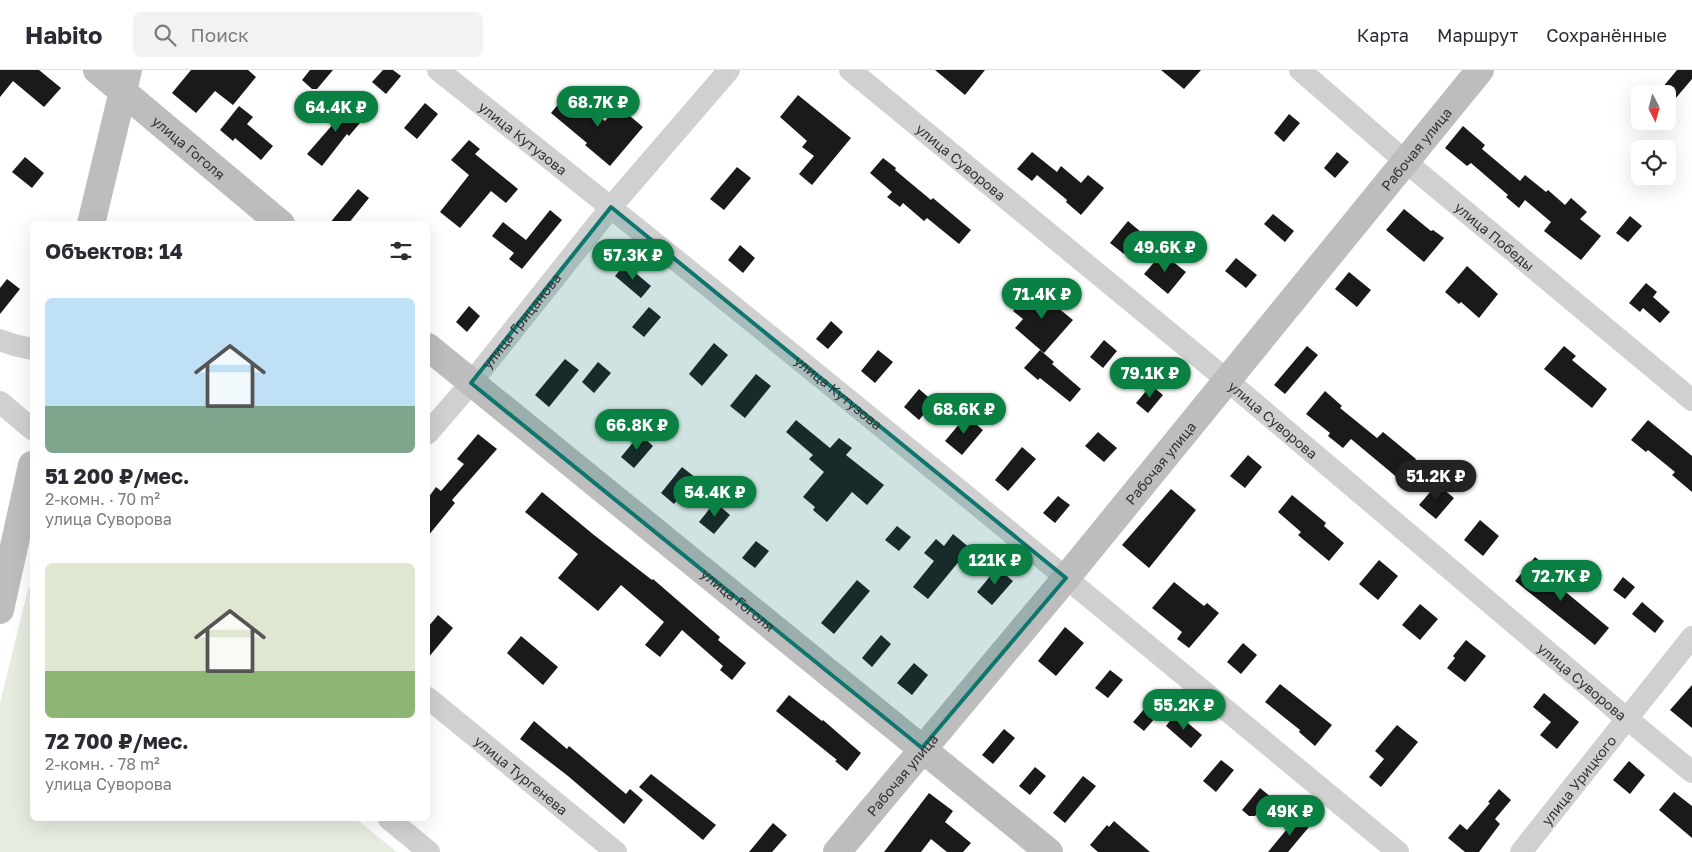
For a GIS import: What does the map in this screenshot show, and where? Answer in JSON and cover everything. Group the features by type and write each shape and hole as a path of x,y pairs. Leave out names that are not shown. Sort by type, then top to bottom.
{"main road":[{"name":"улица Гоголя","path":"97,70 126,81 278,221"},
{"name":"Рабочая улица","path":"837,852 1228,381 1480,70"},
{"path":"92,221 126,81"},
{"name":"улица Гоголя","path":"430,349 471,384 1049,852"},
{"path":"0,610 25,534 30,485"}],"street":[{"name":"улица Кутузова","path":"438,70 611,207 1398,852"},
{"name":"улица Грицанова","path":"430,431 471,384 611,207 729,70"},
{"name":"улица Суворова","path":"850,70 1228,381 1692,772"},
{"name":"улица Победы","path":"1300,70 1406,162 1692,400"},
{"path":"0,340 30,349"},
{"path":"0,402 30,427"},
{"name":"улица Урицкого","path":"1521,852 1692,637"},
{"name":"улица Тургенева","path":"430,700 616,852"},
{"path":"392,821 429,852"}],"highlighted area":[{"path":"611,207 1066,578 922,748 471,383"}],"shaded area":[{"path":"30,588 30,821 358,821 397,852 0,852 0,703 28,589"}],"building":[{"path":"0,70 39,70 61,88 44,107 13,81 0,97"},
{"path":"191,70 248,70 256,77 233,105 215,91 196,113 172,93"},
{"path":"310,70 333,70 317,89 312,89 302,80"},
{"path":"383,70 393,70 401,76 386,94 372,82"},
{"path":"935,70 985,70 965,95"},
{"path":"1161,70 1201,70 1184,89"},
{"path":"1677,70 1692,70 1692,79 1676,98 1676,85 1664,85"},
{"path":"569,91 605,121 618,106 643,127 610,166 585,145 587,143 551,113"},
{"path":"798,95 851,138 812,185 799,174 814,156 802,147 807,141 780,117"},
{"path":"346,101 365,117 349,136 347,134 322,166 307,154 334,123 330,120"},
{"path":"425,103 438,114 417,139 404,128"},
{"path":"239,106 253,117 247,124 273,146 261,160 235,138 233,141 220,130"},
{"path":"1289,114 1300,123 1284,142 1274,133"},
{"path":"1463,126 1485,145 1482,149 1520,181 1525,175 1546,192 1548,190 1565,205 1571,198 1587,212 1580,219 1601,236 1581,260 1544,231 1551,222 1525,200 1519,208 1506,197 1508,195 1471,163 1467,166 1445,148"},
{"path":"469,140 480,149 475,154 518,189 506,203 491,191 460,228 440,212 469,175 451,160"},
{"path":"1032,152 1057,172 1061,166 1081,183 1088,175 1104,188 1081,215 1066,202 1067,200 1037,175 1032,181 1017,169"},
{"path":"1337,152 1349,162 1335,178 1324,168"},
{"path":"25,157 44,173 32,188 12,172"},
{"path":"883,158 931,200 933,198 971,230 959,244 927,218 924,221 903,203 900,207 887,197 892,192 870,173"},
{"path":"737,167 751,178 724,210 710,199"},
{"path":"358,189 369,198 350,221 331,221"},
{"path":"1404,209 1431,231 1433,230 1444,238 1424,262 1386,230"},
{"path":"550,210 562,220 522,269 509,259 514,253 492,236 503,222 526,240"},
{"path":"1273,214 1294,231 1285,242 1264,224"},
{"path":"1630,216 1642,226 1628,242 1616,233"},
{"path":"1128,221 1142,233 1124,254 1110,243"},
{"path":"740,245 755,258 743,273 728,260"},
{"path":"1162,253 1186,272 1168,294 1144,274"},
{"path":"1236,258 1257,275 1246,288 1225,271"},
{"path":"625,264 651,286 641,298 615,276"},
{"path":"1467,266 1498,294 1479,318 1461,302 1459,304 1445,292"},
{"path":"1349,272 1371,290 1357,307 1335,289"},
{"path":"7,279 20,289 0,314 0,288"},
{"path":"1646,283 1657,292 1653,297 1670,312 1660,323 1643,308 1640,312 1629,303"},
{"path":"1043,287 1056,298 1052,303 1073,320 1044,353 1015,328 1023,319 1013,311 1026,296 1032,301"},
{"path":"469,306 480,316 467,332 456,322"},
{"path":"649,307 661,317 644,337 632,327"},
{"path":"831,321 843,332 828,349 816,339"},
{"path":"1104,340 1117,351 1103,368 1090,357"},
{"path":"714,343 728,355 702,386 689,374"},
{"path":"1307,346 1318,355 1285,394 1274,385"},
{"path":"1564,346 1576,356 1572,360 1607,389 1592,408 1544,369"},
{"path":"878,350 893,362 875,383 861,371"},
{"path":"1040,350 1054,362 1052,364 1081,389 1070,402 1024,368"},
{"path":"565,359 579,370 549,407 535,395"},
{"path":"598,362 611,373 594,393 582,382"},
{"path":"756,374 771,386 745,418 730,406"},
{"path":"1151,385 1163,395 1148,413 1136,403"},
{"path":"919,389 934,402 919,420 904,407"},
{"path":"1325,391 1342,406 1340,408 1377,438 1383,432 1416,459 1399,479 1351,439 1343,448 1328,436 1330,433 1306,414"},
{"path":"966,416 983,430 962,455 945,441"},
{"path":"796,420 830,448 839,438 852,448 846,455 884,485 867,505 852,492 827,522 813,510 815,507 803,497 824,472 809,459 813,455 786,432"},
{"path":"1648,420 1692,456 1692,492 1672,475 1675,472 1648,450 1646,452 1631,440"},
{"path":"1098,432 1117,448 1104,462 1085,446"},
{"path":"478,434 497,449 452,500 455,503 430,534 430,495 436,487 441,491 464,464 457,459"},
{"path":"640,434 653,446 634,468 621,457"},
{"path":"1022,447 1036,459 1008,491 995,480"},
{"path":"1248,455 1262,467 1245,488 1230,476"},
{"path":"682,467 696,478 674,504 661,493"},
{"path":"1437,484 1454,498 1436,519 1419,505"},
{"path":"1171,489 1196,510 1149,568 1122,545"},
{"path":"542,492 594,535 653,579 720,637 718,640 746,663 732,680 720,670 723,666 682,630 660,657 645,645 664,622 621,585 598,611 558,578 578,554 525,512"},
{"path":"1292,495 1326,523 1324,526 1344,543 1329,561 1298,535 1301,532 1278,512"},
{"path":"1058,496 1070,505 1055,523 1043,513"},
{"path":"715,502 730,515 714,534 699,522"},
{"path":"1480,520 1499,536 1483,556 1464,540"},
{"path":"897,526 911,537 899,551 885,540"},
{"path":"953,534 970,548 928,599 913,587 934,561 924,553 936,539 944,546"},
{"path":"756,541 769,551 755,568 742,558"},
{"path":"1535,557 1548,568 1543,573 1609,628 1595,645 1515,581"},
{"path":"1379,560 1398,576 1378,600 1359,584"},
{"path":"997,568 1013,581 992,605 977,592"},
{"path":"1623,577 1635,587 1625,599 1613,590"},
{"path":"857,580 870,591 834,634 821,623"},
{"path":"1174,582 1204,606 1207,603 1219,613 1189,648 1177,639 1182,632 1152,608"},
{"path":"1642,602 1664,621 1655,633 1632,614"},
{"path":"1420,604 1438,619 1420,640 1402,625"},
{"path":"438,615 453,628 430,656 430,625"},
{"path":"1065,627 1084,643 1056,676 1038,661"},
{"path":"881,635 891,644 872,667 862,658"},
{"path":"521,636 558,667 543,685 507,653"},
{"path":"1466,640 1486,656 1465,682 1447,668 1455,658 1453,656"},
{"path":"1243,643 1257,655 1241,674 1227,662"},
{"path":"914,663 928,675 912,695 897,683"},
{"path":"1110,670 1123,680 1108,698 1095,688"},
{"path":"1280,684 1332,725 1315,746 1299,732 1300,730 1265,702"},
{"path":"1692,685 1692,728 1670,710"},
{"path":"1544,693 1579,722 1557,749 1540,735 1551,722 1533,707"},
{"path":"789,695 823,720 861,753 847,771 835,761 837,760 776,711"},
{"path":"1151,701 1162,710 1144,731 1133,722"},
{"path":"1176,713 1202,735 1191,748 1166,726"},
{"path":"534,721 567,749 569,746 626,794 630,789 643,800 624,824 568,776 520,739"},
{"path":"1397,725 1418,742 1381,787 1369,777 1384,759 1375,751"},
{"path":"1004,729 1015,738 993,764 982,755"},
{"path":"1221,760 1234,770 1216,792 1203,781"},
{"path":"1629,761 1645,775 1630,794 1613,780"},
{"path":"1035,767 1046,776 1030,795 1019,786"},
{"path":"651,774 716,825 703,840 639,787"},
{"path":"1083,776 1096,786 1065,823 1053,813"},
{"path":"1260,788 1271,797 1255,816 1249,816 1242,810"},
{"path":"1499,789 1511,800 1495,819 1500,824 1479,852 1465,852 1448,838 1460,824 1467,830 1490,803 1488,802"},
{"path":"1674,792 1692,806 1692,838 1659,810"},
{"path":"929,793 953,811 945,822 971,843 963,852 947,852 931,839 921,852 884,852"},
{"path":"1297,817 1309,827 1288,852 1268,852"},
{"path":"1114,821 1150,852 1098,852 1090,845 1107,825 1109,827"},
{"path":"773,823 787,835 772,852 749,852"}]}
